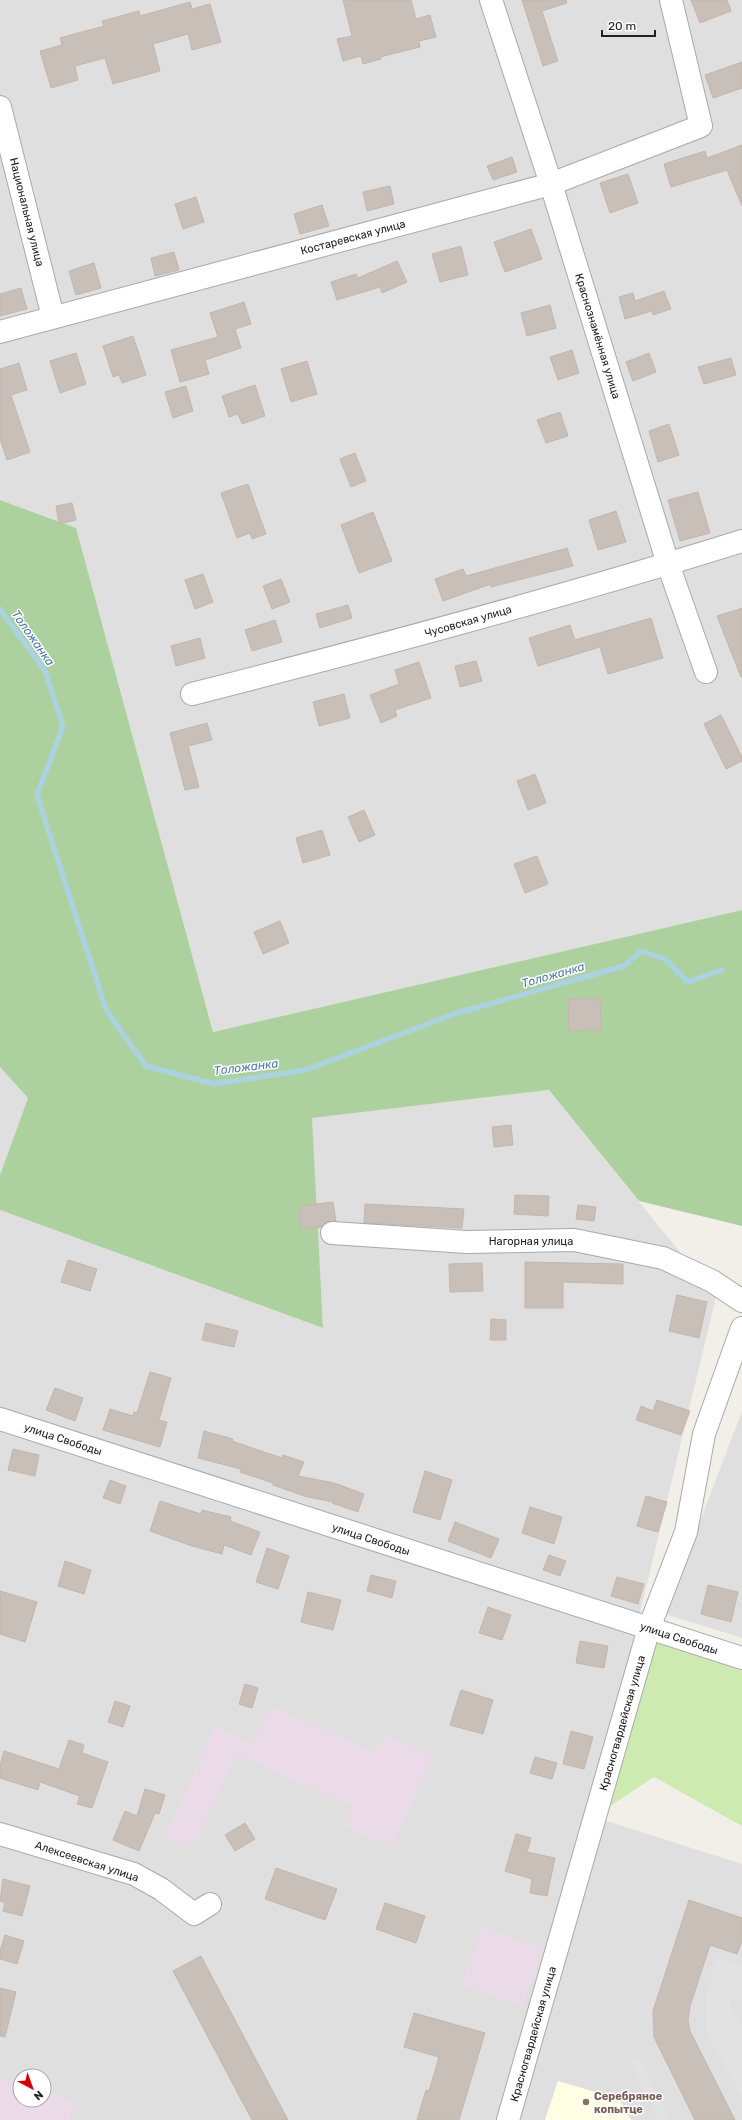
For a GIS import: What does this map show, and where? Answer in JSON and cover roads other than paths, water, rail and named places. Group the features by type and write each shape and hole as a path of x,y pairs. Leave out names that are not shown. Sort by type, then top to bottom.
{"street":[{"name":"Краснознамённая улица","path":"491,0 551,184 668,564 706,672"},
{"name":"Костаревская улица","path":"0,332 551,184 701,126 671,0"},
{"name":"Национальная улица","path":"0,107 53,317"},
{"name":"Чусовская улица","path":"192,694 446,628 742,541"},
{"name":"Нагорная улица","path":"332,1233 466,1242 574,1240 663,1258 712,1281 742,1301"},
{"name":"Красногвардейская улица","path":"508,2120 649,1628 686,1532 704,1434 742,1328"},
{"name":"улица Свободы","path":"0,1419 742,1658"},
{"name":"Алексеевская улица","path":"0,1834 134,1874 161,1889 194,1914 210,1904"}],"waterway":[{"name":"Толожанка","path":"0,609 45,671 63,726 37,795 106,1010 146,1066 213,1084 306,1070 454,1014 624,966 641,951 665,959 688,982 722,970"}],"place":[{"name":"Серебряное копытце","path":"586,2102"}]}
